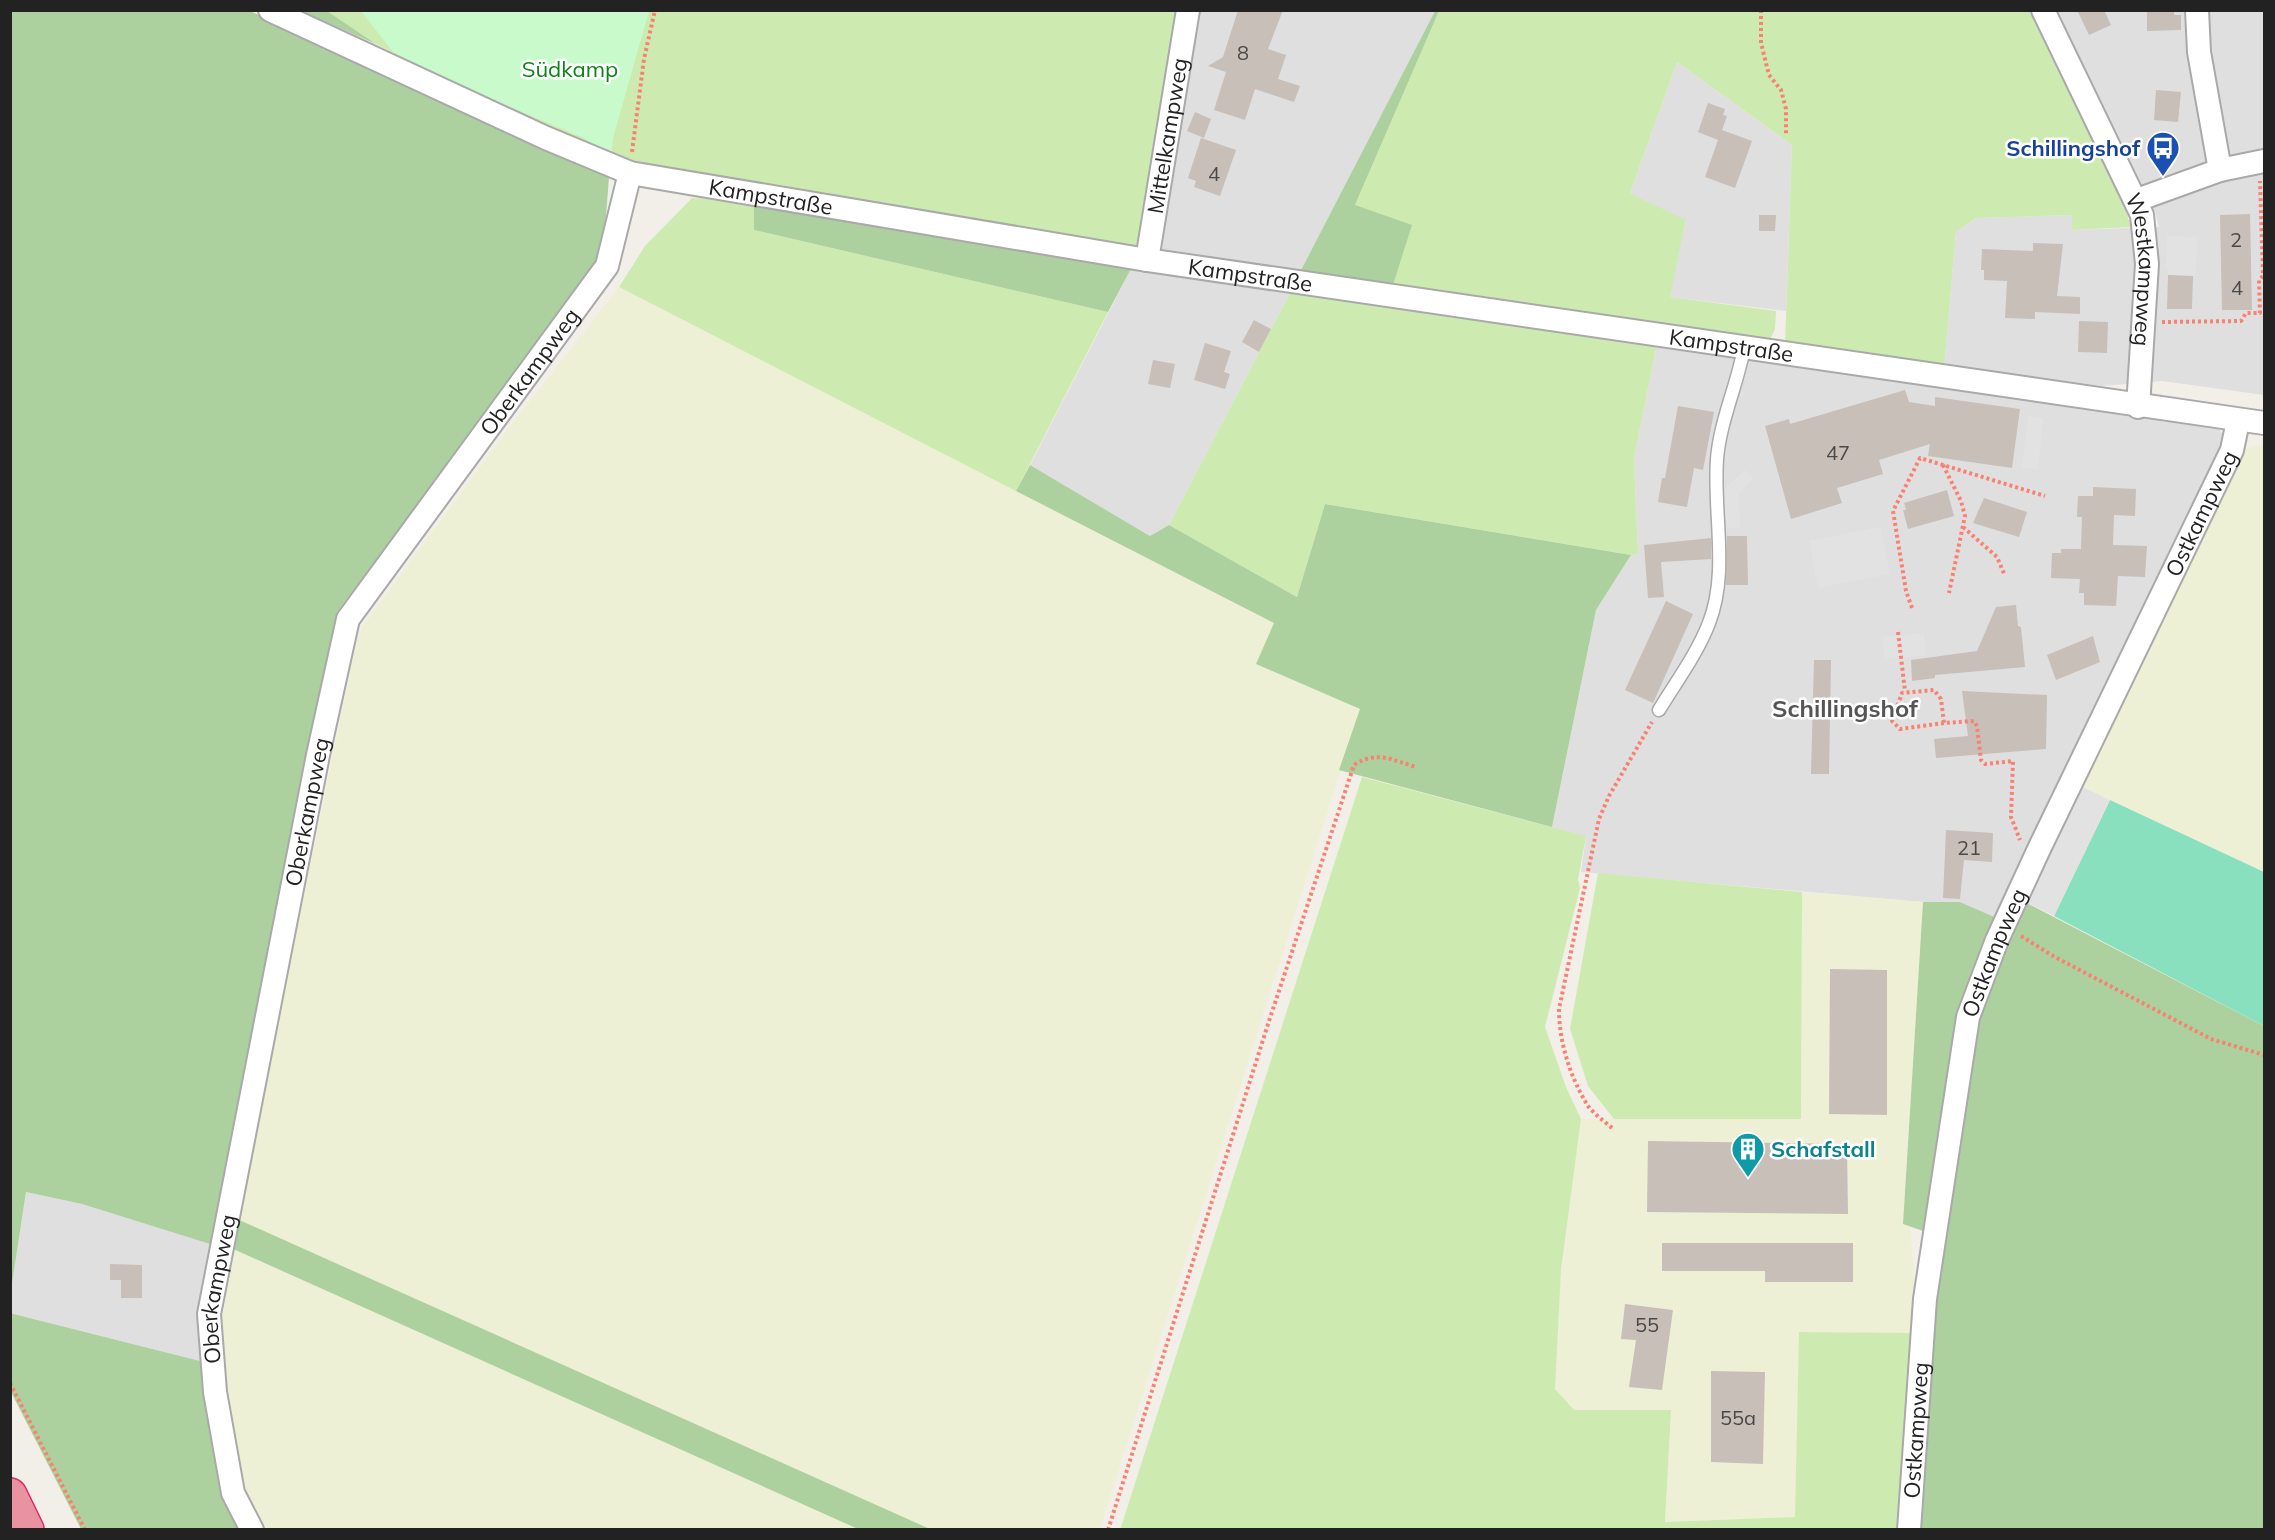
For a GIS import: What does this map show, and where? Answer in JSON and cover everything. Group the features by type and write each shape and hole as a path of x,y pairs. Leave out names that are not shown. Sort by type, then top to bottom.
{"highway":[{"path":"10,1495 27,1530"}],"street":[{"name":"Kampstraße","path":"270,10 546,138 630,173 1148,260 2238,422 2265,423"},
{"name":"Mittelkampweg","path":"1148,260 1188,10"},
{"name":"Westkampweg","path":"2043,10 2137,200 2145,232 2144,321 2138,406"},
{"path":"2197,10 2199,52 2220,170"},
{"path":"2137,200 2220,170 2262,162"},
{"name":"Oberkampweg","path":"252,1530 233,1493 215,1392 209,1314 318,755 348,619 607,266 630,173"},
{"name":"Ostkampweg","path":"1909,1530 1925,1299 1968,1017 2004,925 2039,849 2232,450 2238,422"}],"lane":[{"path":"1659,710 1709,622 1716,594 1718,573 1717,458 1724,418 1744,348"}],"path":[{"path":"630,173 644,59 655,10"},
{"path":"1761,10 1761,43 1769,75 1781,90 1786,109 1786,134"},
{"path":"2144,321 2241,321 2246,313 2260,313 2259,280 2263,276 2262,162"},
{"path":"1912,608 1906,591 1894,504 1920,458 2045,496"},
{"path":"1943,465 1961,501 1965,516 1949,593"},
{"path":"1963,527 1997,557 2005,576"},
{"path":"1898,632 1905,691 1892,721 1895,726 1900,729 1974,721 1977,726 1981,760 1985,764 2013,761 2013,824 2021,840 2039,849"},
{"path":"1905,691 1934,690 1941,699 1944,723"},
{"path":"1612,1128 1589,1107 1573,1073 1559,1035 1559,1009 1599,819 1609,796 1659,710"},
{"path":"1108,1530 1269,1021 1354,765 1366,756 1383,756 1416,767"},
{"path":"2004,925 2053,956 2211,1039 2265,1054"},
{"path":"10,1383 85,1530"}],"shaded area":[{"path":"1185,11 1435,11 1298,276 1148,253"},
{"path":"2058,11 2264,11 2264,395 2162,381 2102,386 2057,380 2040,381 1944,368 1956,232 1976,218 2072,215 2073,230 2159,227 2155,211"},
{"path":"1677,62 1792,145 1786,311 1669,297 1686,221 1630,193"},
{"path":"2167,236 2197,237 2196,276 2168,275 2166,269"},
{"path":"1132,267 1291,291 1169,525 1150,536 1030,465"},
{"path":"1657,344 2218,426 2228,446 1999,919 1960,902 1923,902 1581,872 1586,837 1552,827 1596,610 1631,555 1638,552 1634,459"},
{"path":"2028,416 2043,418 2038,469 2022,468"},
{"path":"1745,470 1754,479 1739,493 1740,528 1725,529 1724,489"},
{"path":"1880,527 1890,574 1818,588 1809,541"},
{"path":"1924,633 1926,655 1884,659 1882,637"},
{"path":"2077,784 2110,800 2054,916 2021,900"},
{"path":"26,1192 82,1204 213,1245 204,1362 11,1313 11,1290"}],"green space":[{"path":"2029,10 2122,199 2131,227 2072,230 2072,215 1976,218 1956,232 1944,368 1785,345 1792,145 1677,62 1630,193 1686,220 1670,297 1776,311 1775,329 1770,340 1392,288 1355,205 1439,11"},
{"path":"11,11 250,11 609,177 603,256 337,612 213,1245 82,1204 26,1192 11,1290"},
{"path":"301,11 327,11 376,44"},
{"path":"327,11 1185,11 1148,253 610,159 376,44"},
{"name":"Südkamp","path":"361,11 649,11 613,138 611,158 584,138 400,61"},
{"path":"1435,11 1439,11 1355,205 1412,225 1392,288 1298,276"},
{"path":"692,198 754,201 754,230 1108,312 1016,491 619,287 645,246"},
{"path":"754,201 1132,267 1108,312 754,230"},
{"path":"619,287 1275,623 1257,664 1360,709 1100,1529 930,1529 237,1219 355,650 362,627 502,437"},
{"path":"1291,291 1657,344 1634,459 1638,553 1631,555 1325,504 1297,597 1169,525"},
{"path":"2264,445 2264,872 2077,784 2241,449"},
{"path":"1030,465 1150,536 1169,525 1297,597 1325,504 1631,555 1596,610 1552,827 1339,770 1360,709 1256,664 1274,623 1016,491"},
{"path":"1362,777 1586,836 1578,880 1580,888 1545,1027 1566,1087 1581,1119 1561,1270 1555,1389 1574,1410 1671,1410 1665,1522 1795,1517 1799,1332 1913,1333 1900,1529 1120,1530"},
{"path":"2110,800 2264,872 2264,1026 2054,916"},
{"path":"1598,873 1802,892 1801,1119 1614,1119 1588,1086 1570,1029"},
{"path":"1802,892 1923,902 1903,1224 1910,1226 1916,1295 1913,1333 1800,1332 1796,1517 1665,1522 1671,1410 1574,1410 1555,1389 1561,1270 1581,1119 1801,1119"},
{"path":"2021,900 2264,1026 2264,1529 1916,1530 1933,1297 1973,1020"},
{"path":"1923,902 1960,902 1999,919 1946,1100 1923,1231 1903,1224"},
{"path":"237,1219 930,1529 858,1529 231,1248"},
{"path":"231,1248 858,1529 261,1529 241,1491 226,1392 221,1311"},
{"path":"10,1313 204,1362 241,1529 81,1529 11,1392"}],"building":[{"path":"1238,10 1283,10 1268,49 1286,55 1278,79 1300,86 1294,102 1255,89 1245,120 1214,110 1226,72 1208,66 1223,57"},
{"path":"2077,10 2104,10 2111,25 2089,35"},
{"path":"2147,10 2174,10 2174,15 2181,15 2181,30 2147,31"},
{"path":"2156,90 2181,92 2178,122 2154,120"},
{"path":"1708,103 1725,109 1723,115 1727,116 1722,130 1752,141 1735,188 1705,177 1718,140 1698,132"},
{"path":"1195,112 1211,119 1204,138 1187,131"},
{"path":"1201,138 1236,150 1220,196 1194,187 1196,181 1188,178"},
{"path":"2250,214 2252,310 2222,310 2220,215"},
{"path":"1759,215 1776,215 1775,231 1759,231"},
{"path":"2033,243 2063,244 2057,296 2080,297 2080,314 2035,312 2035,319 2005,318 2007,281 1984,280 1984,270 1981,270 1982,249 2033,251"},
{"path":"2168,275 2193,276 2192,309 2167,309"},
{"path":"1254,320 1271,329 1259,352 1242,342"},
{"path":"2079,321 2108,322 2107,353 2078,352"},
{"path":"1205,343 1231,351 1224,372 1230,374 1225,389 1194,380"},
{"path":"1153,360 1175,364 1170,388 1148,384"},
{"path":"1905,390 1909,402 1935,406 1935,397 2020,409 2012,468 1928,456 1930,444 1879,460 1883,474 1837,488 1842,503 1791,519 1765,426 1789,419 1790,424"},
{"path":"1678,406 1714,412 1703,470 1694,468 1687,507 1658,502 1662,478 1665,478"},
{"path":"2093,487 2136,489 2135,516 2114,515 2113,545 2147,546 2145,577 2118,576 2116,606 2084,605 2084,593 2079,593 2080,579 2051,578 2052,553 2061,553 2061,549 2081,549 2082,517 2077,517 2078,496 2093,496"},
{"path":"1947,490 1954,516 1908,529 1903,510 1906,510 1904,503"},
{"path":"1984,498 2027,512 2019,537 1973,523"},
{"path":"1727,536 1747,536 1748,585 1726,585"},
{"path":"1711,538 1711,559 1661,562 1664,597 1648,598 1644,545"},
{"path":"1666,601 1693,614 1653,703 1625,690"},
{"path":"2016,605 2025,667 1935,675 1935,678 1912,681 1911,660 1977,651 1996,607"},
{"path":"2093,636 2100,662 2056,680 2047,655"},
{"path":"1814,660 1831,660 1829,774 1811,774"},
{"path":"1962,691 2047,695 2046,749 1936,758 1934,739 1968,736"},
{"path":"1946,830 1993,833 1992,862 1964,860 1960,899 1943,898"},
{"path":"1830,969 1887,970 1887,1115 1829,1114"},
{"name":"Schafstall","path":"1648,1141 1847,1144 1848,1214 1647,1212"},
{"path":"1662,1243 1853,1243 1853,1282 1765,1282 1765,1271 1662,1271"},
{"path":"110,1264 142,1265 142,1298 121,1298 121,1280 110,1280"},
{"path":"1625,1304 1673,1310 1662,1390 1629,1387 1636,1340 1621,1339"},
{"path":"1711,1371 1765,1372 1763,1464 1711,1462"}],"place":[{"name":"Schillingshof","path":"2163,177"},
{"name":"Schafstall","path":"1748,1178"}],"district":[{"name":"Schillingshof","path":"1845,708"}]}
